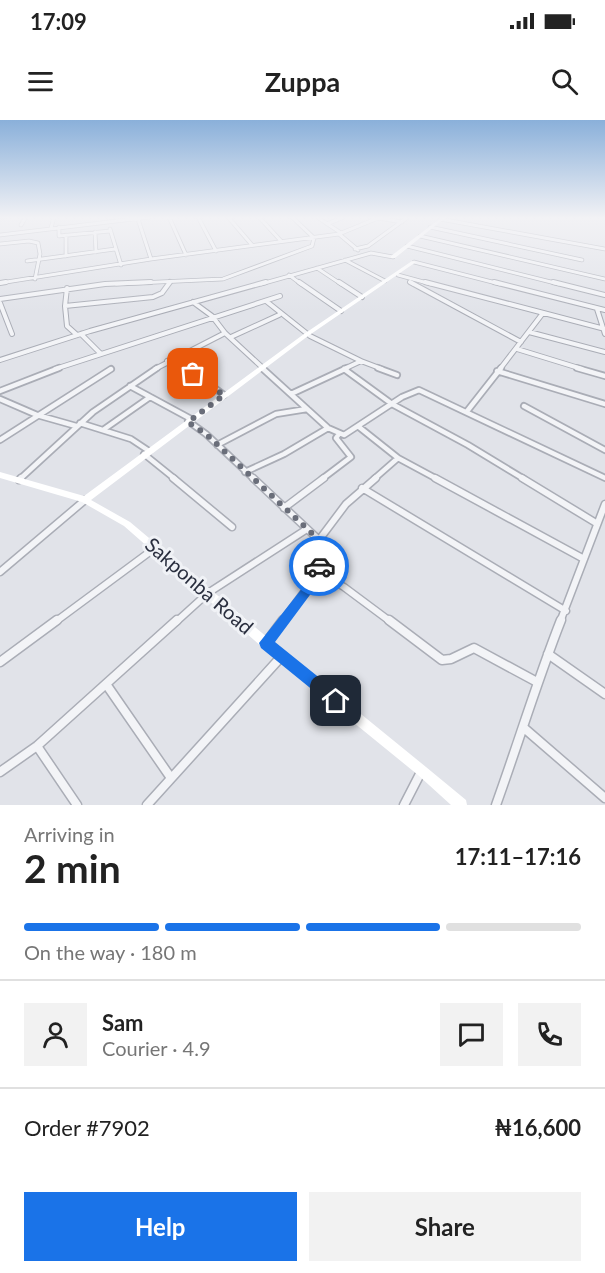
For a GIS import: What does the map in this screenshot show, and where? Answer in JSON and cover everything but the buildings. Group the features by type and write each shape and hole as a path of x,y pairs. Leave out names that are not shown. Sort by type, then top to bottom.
{"street":[{"path":"35,279 39,260 38,249"},
{"path":"66,249 66,256"},
{"path":"27,261 115,249 121,265"},
{"path":"148,249 151,259"},
{"path":"183,249 186,255"},
{"path":"0,284 223,249"},
{"path":"12,334 0,301 67,288 133,282 232,278 305,249"},
{"path":"355,249 364,255"},
{"path":"393,257 403,249"},
{"path":"419,249 605,295"},
{"path":"474,249 605,279"},
{"path":"495,254 499,249"},
{"path":"531,249 582,260"},
{"path":"0,360 79,334 371,253 605,310"},
{"path":"345,260 385,281"},
{"path":"0,572 85,500 190,420 306,335 385,281 398,275 414,262"},
{"path":"317,268 362,297"},
{"path":"289,275 341,311"},
{"path":"398,275 604,328"},
{"path":"398,275 520,342"},
{"path":"66,306 153,297 162,293 170,282"},
{"path":"67,288 67,326 101,354"},
{"path":"0,391 212,316 280,296"},
{"path":"266,301 279,315 306,335 397,375"},
{"path":"193,302 212,316 225,333 328,428 339,434 344,435 392,404 419,390 468,410 497,427 605,478"},
{"path":"597,309 605,334"},
{"path":"468,410 543,313"},
{"path":"231,337 279,315"},
{"path":"529,332 605,352"},
{"path":"19,480 78,425 130,386 186,349 225,333"},
{"path":"517,349 605,376"},
{"path":"167,361 205,381 224,395"},
{"path":"291,394 361,361"},
{"path":"0,440 111,369"},
{"path":"344,369 392,404 468,445 596,523"},
{"path":"497,371 605,404"},
{"path":"130,386 190,420 319,540"},
{"path":"103,430 150,397"},
{"path":"0,399 37,415 131,439 232,527"},
{"path":"524,406 605,450"},
{"path":"217,445 276,414 307,409"},
{"path":"358,427 398,458 584,560"},
{"path":"245,472 284,454 328,428"},
{"path":"284,508 351,457 336,438 339,434"},
{"path":"266,643 319,572 319,540 346,504 398,458"},
{"name":"Sakponba Road","path":"0,475 85,500 127,524 460,805"},
{"path":"362,488 566,611"},
{"path":"496,805 524,728 537,682 605,504"},
{"path":"0,772 37,746 208,593 307,529"},
{"path":"0,662 155,548"},
{"path":"319,572 344,587 442,660 451,660 467,649 474,648 537,682"},
{"path":"548,654 605,694"},
{"path":"147,805 282,657"},
{"path":"106,684 171,778"},
{"path":"524,728 605,798"},
{"path":"37,746 77,805"},
{"path":"404,805 422,771"}],"way so far":[{"path":"193,374 224,395 188,422 206,434 319,540 319,566"}],"route":[{"path":"319,566 319,572 311,586 266,643 336,701"}]}
